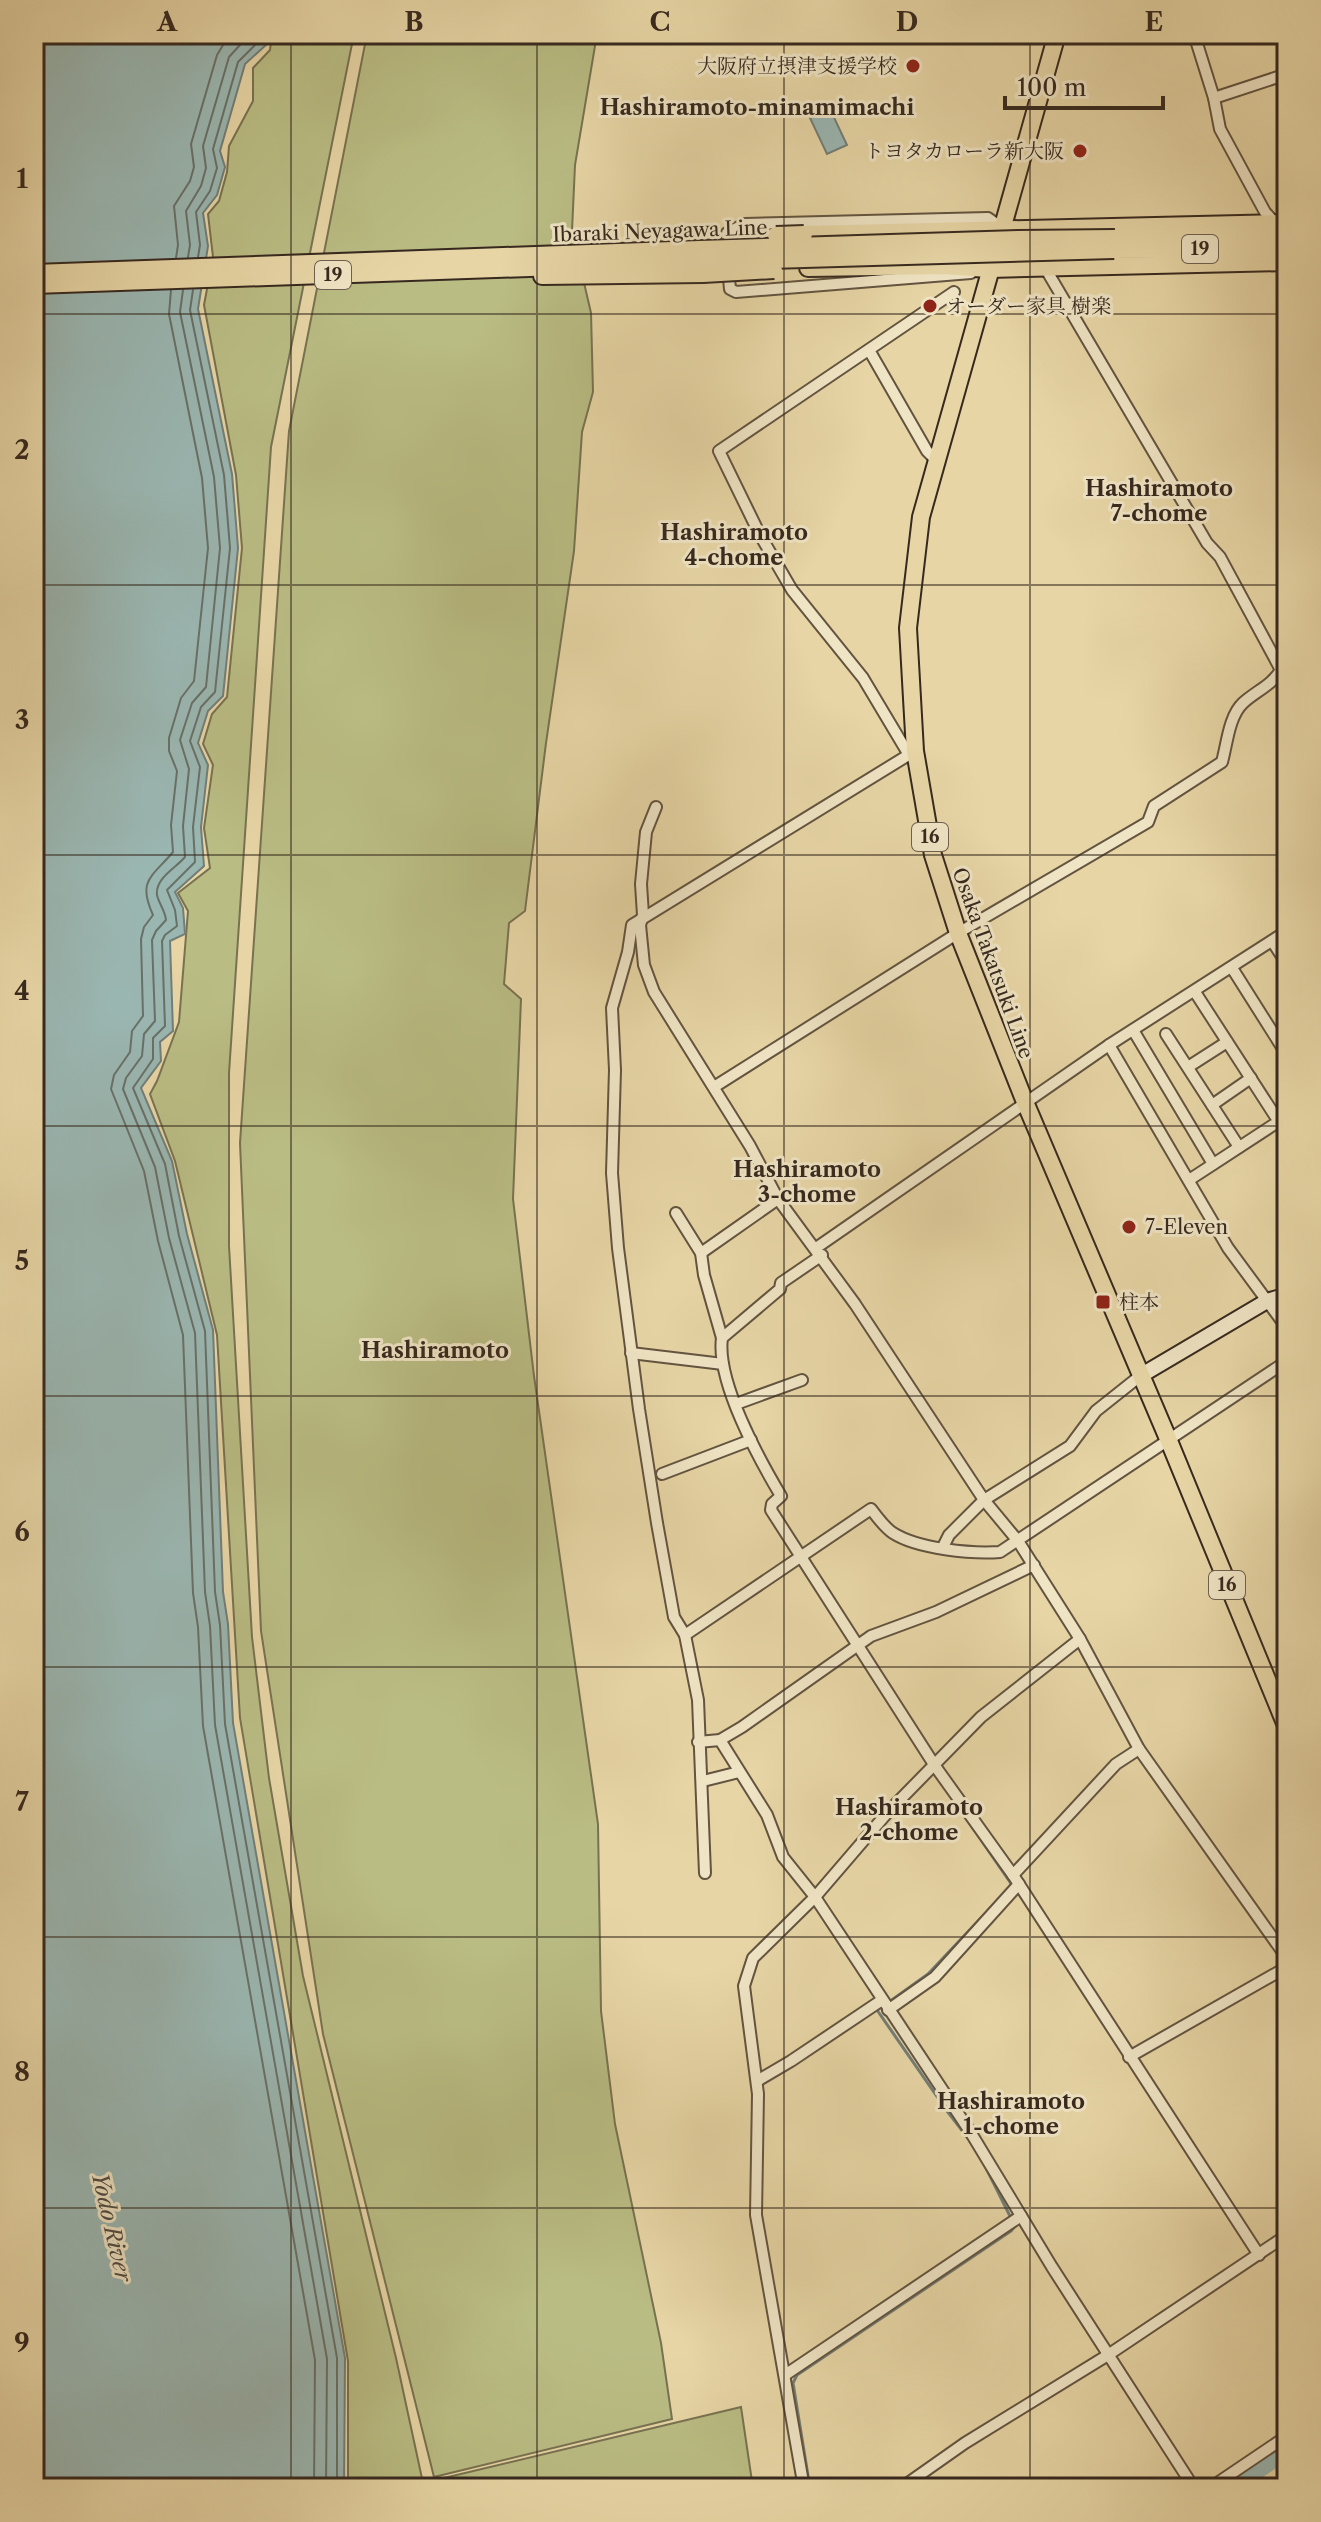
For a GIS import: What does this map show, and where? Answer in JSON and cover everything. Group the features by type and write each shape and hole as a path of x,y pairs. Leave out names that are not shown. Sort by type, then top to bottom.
{"main road":[{"name":"Osaka Takatsuki Line","path":"1057,34 921,517 908,628 912,753 933,855 958,933 1025,1102 1287,1728"},
{"path":"631,258 701,256 804,234 1281,223"},
{"name":"Ibaraki Neyagawa Line","path":"701,256 1287,236"},
{"name":"Ibaraki Neyagawa Line","path":"1114,244 1287,249"},
{"path":"631,258 701,256 808,268 943,266 989,269 1287,262"},
{"name":"Ibaraki Neyagawa Line","path":"34,285 631,258"},
{"name":"Ibaraki Neyagawa Line","path":"34,273 441,265"}],"street":[{"path":"1194,34 1220,129 1265,212 1281,223"},
{"path":"1214,98 1287,74"},
{"path":"989,269 959,275 736,292 730,289 729,283 727,233 745,224 988,218 1003,228"},
{"path":"714,1087 958,933 1148,822 1154,806 1222,762 1235,713 1242,704 1274,682 1281,670 1220,557 1207,543 1044,266"},
{"path":"705,1873 698,1700 685,1635 674,1617 643,1440 618,1248 612,1173 615,1070 612,1008 628,952 632,925 643,915 912,753 863,678 792,590 760,535 719,451 954,292"},
{"path":"869,350 927,451 936,460"},
{"path":"656,807 646,832 640,925 644,965 654,992 714,1087 778,1199 819,1252 984,1500 1018,1541 1080,1639 1139,1749 1287,1958"},
{"path":"722,1338 819,1252 1025,1102 1287,931"},
{"path":"1272,941 1287,964"},
{"path":"1232,968 1287,1055"},
{"path":"1189,1180 1283,1119 1251,1078 1195,992"},
{"path":"1133,1030 1213,1164"},
{"path":"1166,1034 1239,1147"},
{"path":"1188,1067 1227,1042"},
{"path":"1109,1045 1228,1248 1287,1328"},
{"path":"1212,1105 1251,1078"},
{"path":"701,1253 778,1199"},
{"path":"676,1213 701,1253 722,1338 720,1353 736,1404 757,1457 781,1496 772,1504 771,1510 935,1766 1016,1880 1259,2255"},
{"path":"943,1547 949,1535 984,1500 1070,1446 1096,1411 1140,1376 1267,1301 1287,1295"},
{"path":"631,1353 723,1364"},
{"path":"685,1635 871,1509 893,1533 923,1544 954,1552 1000,1552 1287,1361"},
{"path":"736,1404 802,1380"},
{"path":"662,1474 751,1440"},
{"path":"698,1742 720,1740 856,1645 902,1623 936,1612 1034,1565"},
{"path":"804,2488 756,2215 757,2081 744,1986 753,1958 815,1897 888,1812 981,1717 1080,1639"},
{"path":"720,1740 767,1815 783,1857 815,1897 971,2133 1194,2488"},
{"path":"888,2010 935,1977 1116,1764 1139,1749"},
{"path":"703,1781 739,1772"},
{"path":"1129,2057 1287,1967"},
{"path":"757,2081 882,2000"},
{"path":"785,2375 1021,2216"},
{"path":"901,2488 965,2443 1108,2355 1287,2235"},
{"path":"1210,2488 1287,2436"}],"green space":[{"path":"272,34 354,34 271,447 229,1073 229,1246 252,1637 269,1778 303,1976 396,2358 423,2483 741,2407 753,2488 348,2488 348,2361 240,1718 217,1335 175,1161 150,1094 179,1022 188,911 178,893 210,868 204,828 213,765 203,744 212,714 227,697 242,548 236,475 204,305 213,257 208,214 219,201 227,172 229,146 253,101 253,68 270,50"},
{"path":"367,34 597,34 575,165 572,231 591,313 593,392 582,432 574,551 525,911 509,923 504,984 521,999 513,1199 534,1376 598,1824 601,2011 615,2124 661,2343 672,2419 434,2477 323,2034 261,1631 240,1143 289,431"}],"water":[{"name":"Yodo River","path":"34,34 268,34 267,44 245,64 220,151 225,167 217,195 203,213 208,246 198,309 232,474 238,548 223,696 208,711 198,743 208,765 201,827 204,866 175,892 183,908 185,934 170,941 173,1031 160,1042 161,1061 141,1088 172,1161 187,1234 213,1330 223,1592 228,1624 233,1723 345,2358 344,2488 34,2488"},
{"path":"830,109 847,145 827,154 810,118"}],"waterway":[{"path":"961,1811 1011,1886"},
{"path":"889,2002 928,1974 997,1901"},
{"path":"883,2006 877,2010 971,2142"},
{"path":"810,2488 793,2383 797,2375 1011,2231 1015,2226 983,2162"},
{"path":"1228,2488 1287,2449"}],"place":[{"name":"大阪府立摂津支援学校","path":"913,66"},
{"name":"トヨタカローラ新大阪","path":"1080,151"},
{"name":"オーダー家具 樹楽","path":"930,306"},
{"name":"7-Eleven","path":"1129,1227"},
{"name":"柱本","path":"1103,1302"}],"district":[{"name":"Hashiramoto-minamimachi","path":"757,107"},
{"name":"Hashiramoto 7-chome","path":"1159,500"},
{"name":"Hashiramoto 4-chome","path":"734,544"},
{"name":"Hashiramoto 3-chome","path":"807,1182"},
{"name":"Hashiramoto","path":"435,1350"},
{"name":"Hashiramoto 2-chome","path":"909,1820"},
{"name":"Hashiramoto 1-chome","path":"1011,2114"}]}
